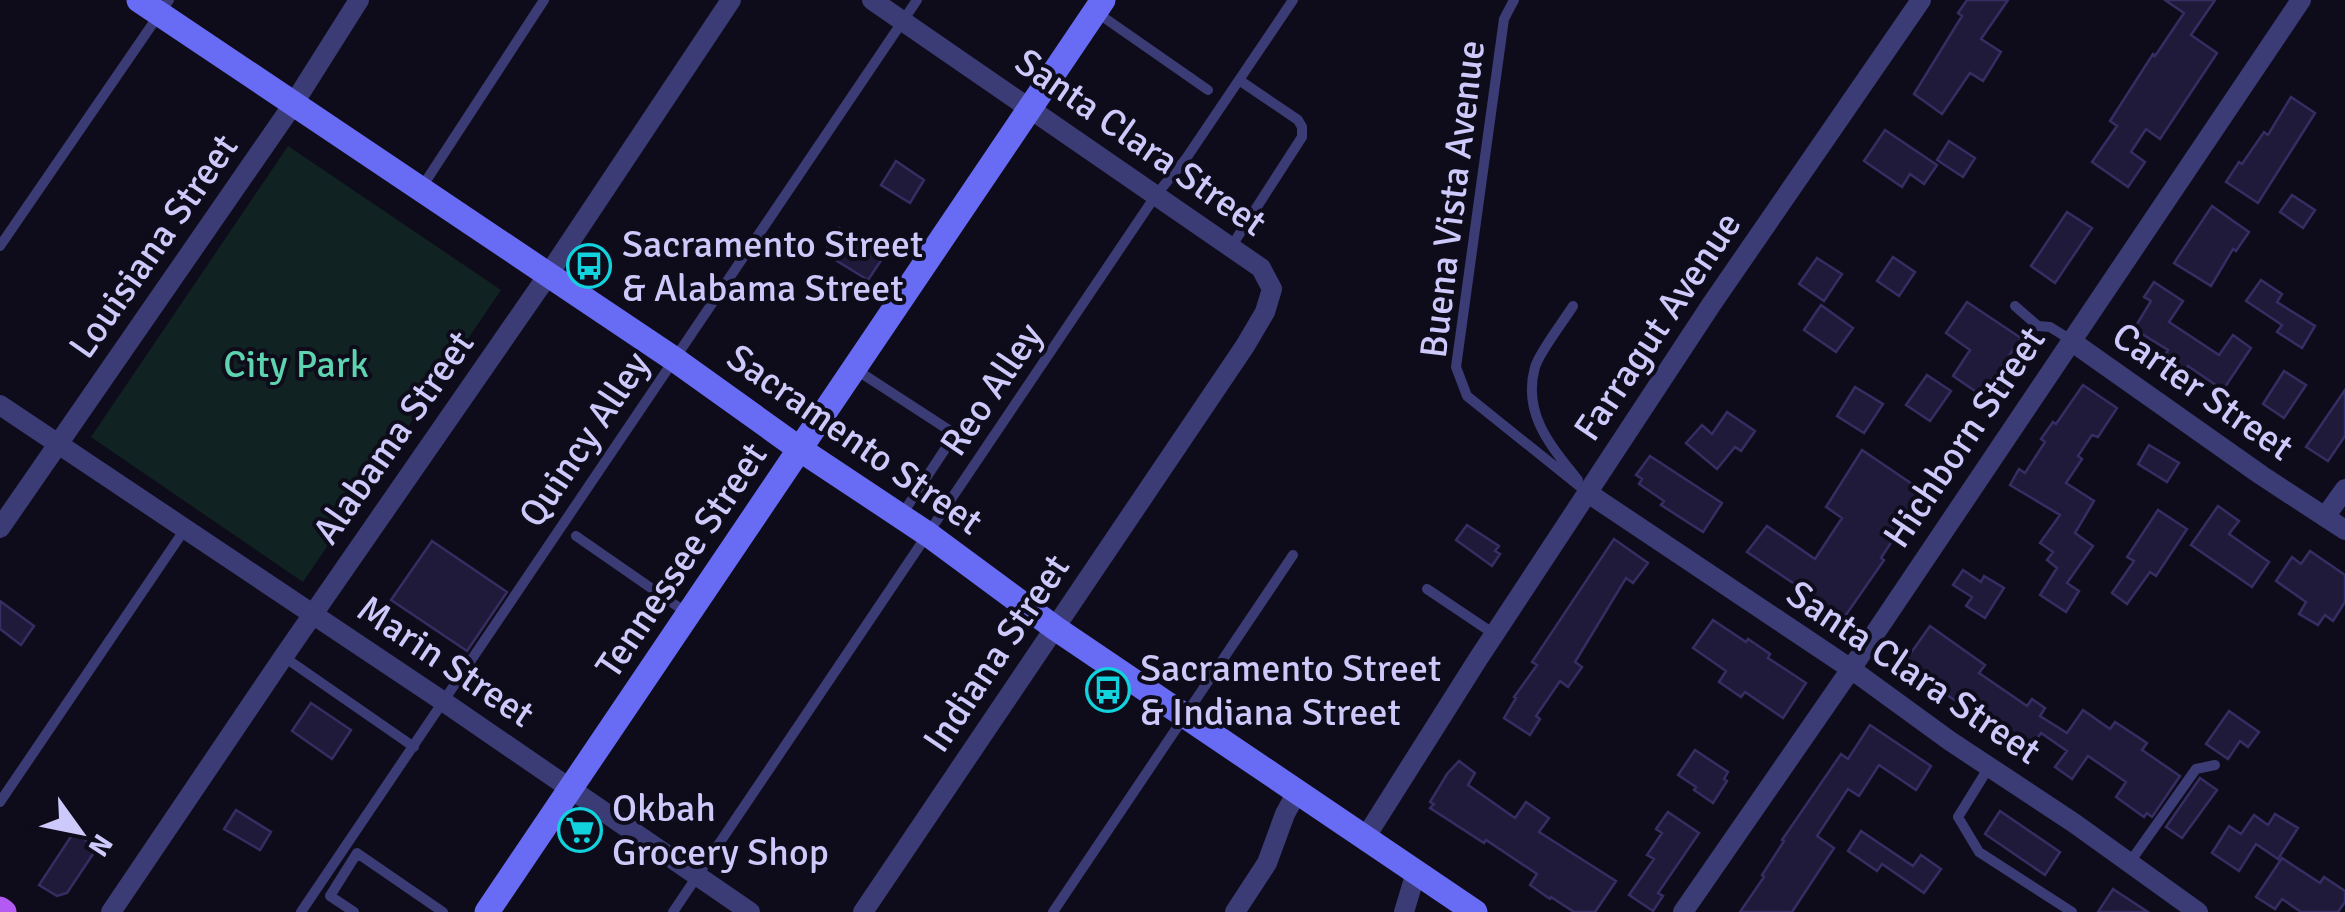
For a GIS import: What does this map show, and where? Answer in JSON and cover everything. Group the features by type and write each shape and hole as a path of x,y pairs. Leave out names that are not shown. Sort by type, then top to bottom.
{"main road":[{"name":"Sacramento Street","path":"156,5 294,104 929,534 1055,628 1475,912"},
{"name":"Tennessee Street","path":"487,912 1099,6"}],"street":[{"name":"Louisiana Street","path":"0,528 294,104 359,0"},
{"name":"Alabama Street","path":"110,912 548,275 731,0"},
{"name":"Santa Clara Street","path":"872,0 1261,268 1272,289 1265,312 1186,433"},
{"name":"Farragut Avenue","path":"1366,838 1710,306 1921,0"},
{"name":"Hichborn Street","path":"1683,912 2301,0"},
{"name":"Carter Street","path":"2072,341 2345,530"},
{"name":"Marin Street","path":"0,406 750,912"},
{"name":"Indiana Street","path":"863,912 1186,433"},
{"path":"2325,517 2345,488"},
{"name":"Santa Clara Street","path":"1588,493 1851,669 2198,912"},
{"path":"1235,912 1267,863 1285,814 1306,798"},
{"path":"1404,912 1416,872"}],"lane":[{"path":"420,190 544,0"},
{"name":"Quincy Alley","path":"301,912 917,0"},
{"name":"Reo Alley","path":"673,912 1156,194 1185,160 1293,0"},
{"name":"Buena Vista Avenue","path":"1514,0 1504,19 1456,367 1467,396 1588,493"},
{"path":"0,246 156,5"},
{"path":"1099,6 1208,90"},
{"path":"1230,247 1302,136 1298,120 1239,80"},
{"path":"1573,306 1536,364 1531,399 1543,435 1588,493"},
{"path":"2014,306 2038,326 2050,327 2072,341"},
{"path":"853,368 956,434 900,516"},
{"path":"0,802 186,528"},
{"path":"576,536 688,614"},
{"path":"1053,912 1294,555"},
{"path":"1427,589 1494,635"},
{"path":"284,656 414,747"},
{"path":"1989,766 1958,817 1979,852 2072,912"},
{"path":"2129,862 2196,769 2215,766"},
{"path":"346,846 443,912"},
{"path":"330,896 357,853"},
{"path":"316,890 354,912"}],"green space":[{"name":"City Park","path":"288,146 501,290 303,582 91,437"}],"building":[{"path":"1967,0 2008,0 1981,39 2001,52 1983,81 1970,73 1942,114 1914,94 1962,16 1958,13"},
{"path":"2165,0 2215,0 2191,35 2217,53 2160,139 2146,129 2131,152 2145,162 2128,187 2092,162 2117,126 2110,121 2184,13"},
{"path":"2291,97 2315,113 2258,203 2226,182 2264,132 2268,135"},
{"path":"1885,130 1937,165 1924,184 1910,174 1902,187 1864,161"},
{"path":"1949,141 1975,158 1963,177 1937,160"},
{"path":"896,161 924,180 910,203 881,185"},
{"path":"2292,195 2315,210 2303,228 2280,212"},
{"path":"2212,206 2249,232 2236,251 2233,249 2211,286 2174,263"},
{"path":"2067,212 2092,228 2055,283 2031,266"},
{"path":"839,228 884,256 868,280 824,253"},
{"path":"1893,257 1915,272 1899,296 1877,281"},
{"path":"1817,258 1842,274 1824,301 1799,284"},
{"path":"2261,280 2282,294 2277,302 2315,326 2302,348 2277,332 2282,325 2246,301"},
{"path":"2154,282 2183,301 2169,322 2219,355 2233,335 2251,348 2223,390 2188,366 2184,373 2163,358 2168,350 2134,329 2151,301 2144,297"},
{"path":"1967,302 2021,338 1996,375 2008,383 1994,404 1953,376 1970,350 1946,333"},
{"path":"1821,305 1853,328 1836,352 1804,330"},
{"path":"2284,371 2306,385 2284,418 2263,404"},
{"path":"1927,375 1951,391 1930,421 1906,405"},
{"path":"2083,385 2117,408 2098,437 2092,435 2066,483 2094,501 2075,533 2093,546 2067,583 2079,591 2066,612 2040,595 2057,568 2047,560 2053,552 2040,543 2060,515 2010,485 2019,469 2025,473 2045,442 2041,439"},
{"path":"1855,387 1883,404 1864,433 1837,416"},
{"path":"2345,390 2345,436 2328,461 2306,447"},
{"path":"1727,412 1755,431 1741,451 1735,447 1717,469 1686,443 1702,425 1712,434"},
{"path":"2149,445 2179,463 2167,482 2138,464"},
{"path":"1862,450 1924,492 1841,622 1747,552 1767,526 1815,559 1842,518 1826,507"},
{"path":"1650,456 1722,503 1703,532 1661,505 1664,501 1639,484 1642,479 1636,475"},
{"path":"2218,506 2239,521 2229,534 2269,562 2252,587 2191,545"},
{"path":"2158,510 2187,529 2156,576 2150,572 2127,604 2112,593 2134,561 2127,557"},
{"path":"1467,525 1499,546 1495,551 1500,554 1492,566 1456,540"},
{"path":"1614,539 1648,563 1633,583 1626,578 1575,662 1582,667 1568,687 1560,681 1536,716 1540,719 1530,735 1504,718 1537,665 1532,662"},
{"path":"432,541 507,592 467,651 391,600"},
{"path":"2310,551 2345,575 2345,602 2333,621 2325,615 2318,625 2299,614 2306,602 2276,581 2292,557 2301,564"},
{"path":"1963,570 1981,582 1984,576 2004,588 1985,618 1966,606 1972,597 1953,585"},
{"path":"0,601 34,626 21,645 0,629"},
{"path":"1713,620 1746,642 1748,639 1770,654 1768,658 1806,683 1783,718 1745,692 1741,697 1719,682 1726,671 1693,648"},
{"path":"1930,626 1985,665 1979,673 2027,706 2032,699 2045,708 2040,716 2067,733 2083,710 2110,729 2115,722 2147,743 2142,750 2180,776 2152,817 2147,813 2144,817 2116,797 2126,782 2088,756 2072,779 2055,767 2067,751 2041,733 2029,750 2007,735 2011,729 1963,697 1959,703 1935,687 1938,683 1906,660"},
{"path":"311,703 351,730 332,759 292,731"},
{"path":"2229,711 2259,732 2248,747 2240,741 2228,759 2206,744"},
{"path":"1870,725 1931,766 1916,790 1879,765 1859,796 1848,789 1817,836 1834,848 1792,912 1740,912 1764,877 1782,840 1841,754 1848,759"},
{"path":"1695,750 1728,772 1724,779 1727,781 1713,803 1678,775"},
{"path":"1459,761 1475,773 1468,785 1515,818 1526,802 1549,818 1539,832 1616,881 1595,912 1574,912 1550,899 1530,885 1537,874 1430,808 1447,774"},
{"path":"2200,778 2217,790 2182,838 2166,827"},
{"path":"236,810 271,832 260,850 224,829"},
{"path":"2000,811 2060,852 2045,875 1985,834"},
{"path":"1668,812 1699,833 1658,893 1663,896 1653,911 1629,895 1654,859 1647,855 1662,833 1656,829"},
{"path":"2275,814 2298,828 2278,859 2256,844 2239,871 2212,853 2229,826 2241,834 2254,815 2268,825"},
{"path":"1861,831 1913,866 1921,855 1941,869 1924,893 1882,864 1877,871 1848,851"},
{"path":"74,832 97,848 67,893 57,896 39,885"},
{"path":"2282,858 2320,883 2324,877 2345,891 2345,902 2338,912 2301,912 2282,899 2275,909 2256,897"},
{"path":"2113,889 2148,912 2098,912"}],"place":[{"name":"Sacramento Street & Alabama Street","path":"589,266"},
{"name":"Sacramento Street & Indiana Street","path":"1108,690"},
{"name":"Okbah Grocery Shop","path":"580,830"}]}
